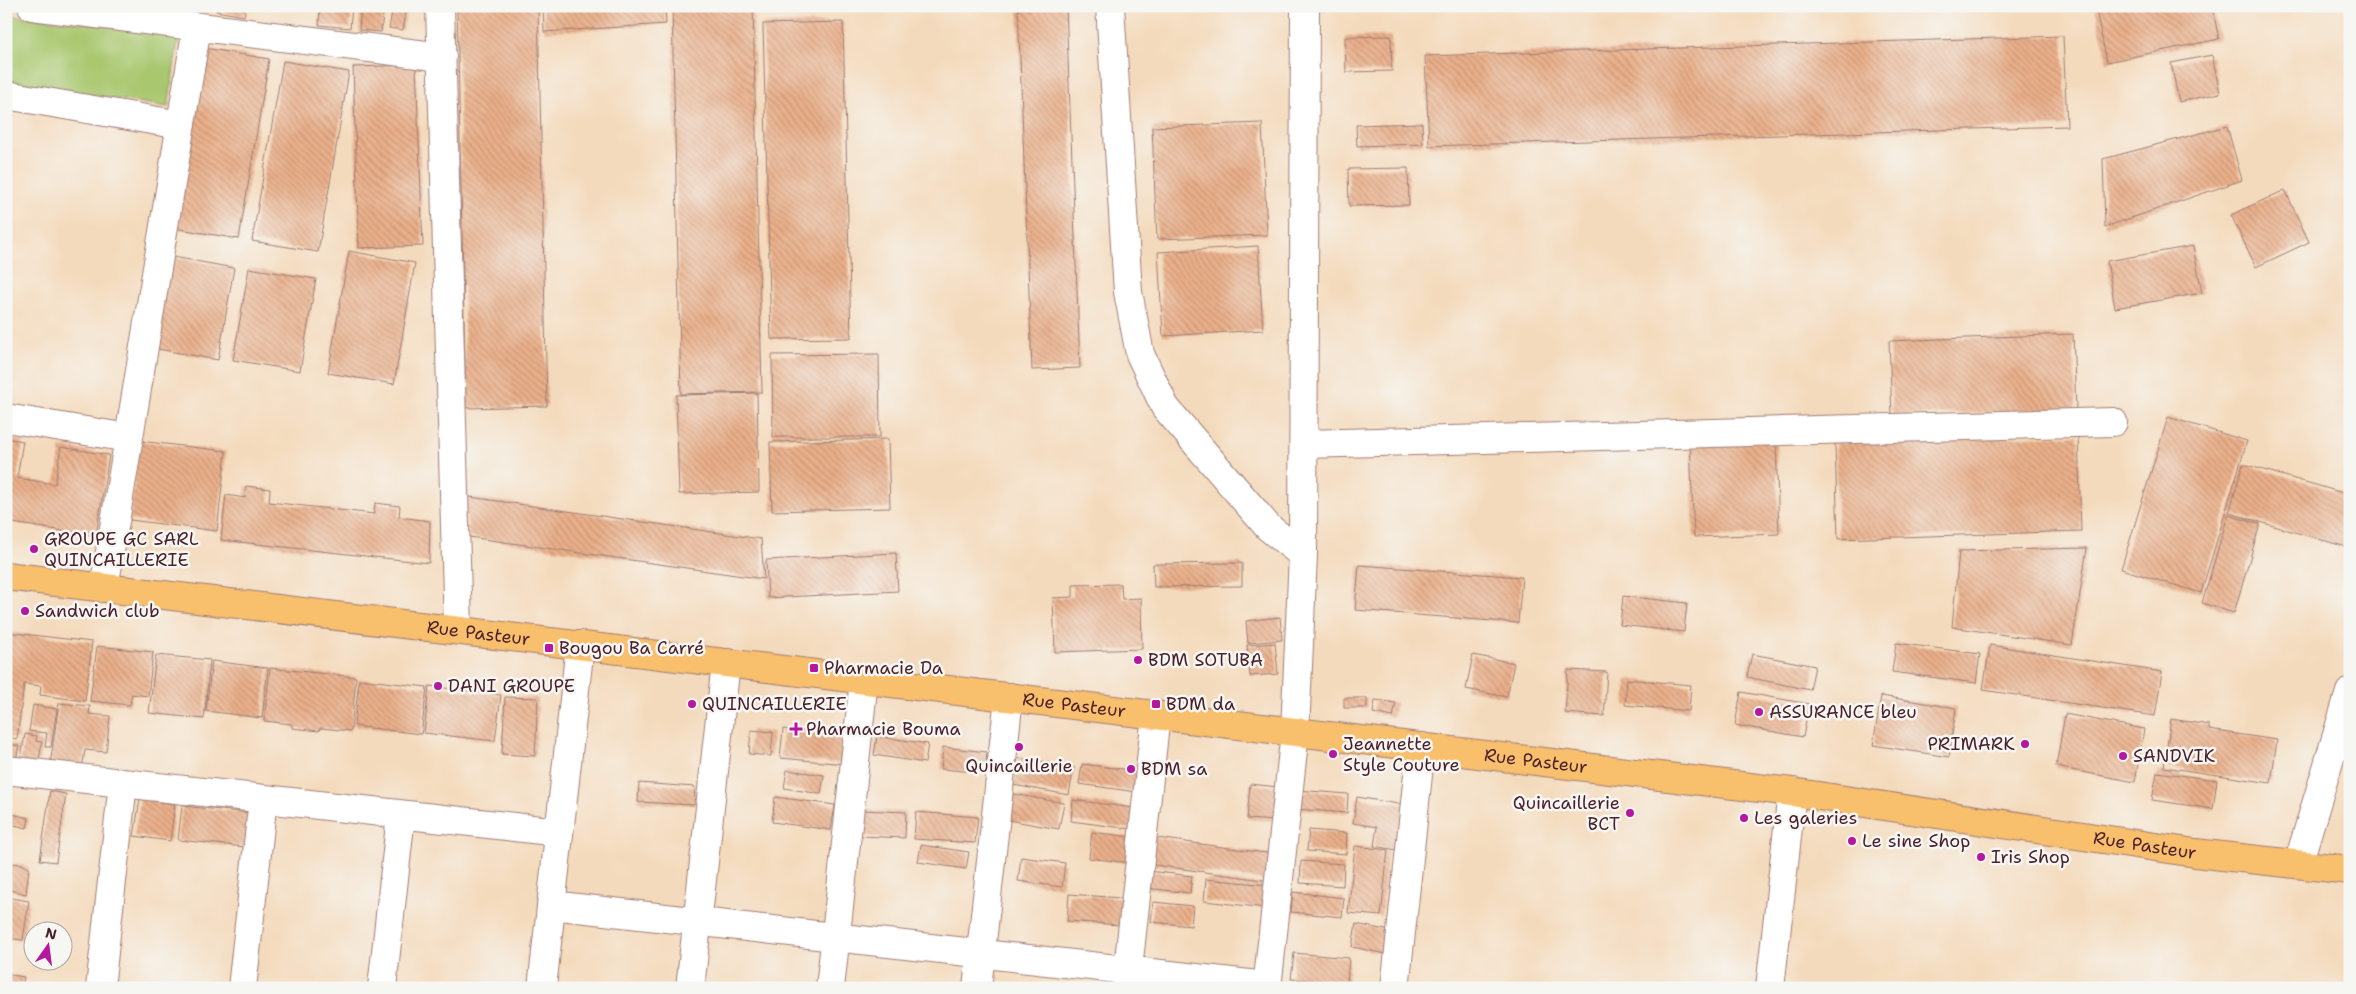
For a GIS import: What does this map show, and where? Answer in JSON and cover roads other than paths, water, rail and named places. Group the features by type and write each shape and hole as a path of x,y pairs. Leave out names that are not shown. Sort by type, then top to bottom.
{"main road":[{"name":"Rue Pasteur","path":"6,576 1792,792 2195,854 2350,870"}],"street":[{"path":"32,6 165,15 197,28 442,56"},
{"path":"440,6 458,630"},
{"path":"1110,6 1128,292 1140,354 1165,408 1268,527 1303,555"},
{"path":"551,905 981,953 1126,979 1267,987 1295,732 1303,555 1305,444 1305,6"},
{"path":"104,588 197,28"},
{"path":"6,95 181,125"},
{"path":"6,418 129,438"},
{"path":"1305,444 2112,422"},
{"path":"542,988 580,645"},
{"path":"690,988 726,663"},
{"path":"830,988 864,680"},
{"path":"2298,864 2350,692"},
{"path":"977,988 1009,697"},
{"path":"1126,979 1156,715"},
{"path":"1395,988 1421,747"},
{"path":"6,770 560,832"},
{"path":"100,988 123,783"},
{"path":"1770,988 1792,792"},
{"path":"242,988 262,799"},
{"path":"382,988 401,814"}],"place":[{"name":"GROUPE GC SARL QUINCAILLERIE","path":"34,549"},
{"name":"Sandwich club","path":"25,611"},
{"name":"Bougou Ba Carré","path":"549,648"},
{"name":"BDM SOTUBA","path":"1138,660"},
{"name":"Pharmacie Da","path":"814,668"},
{"name":"DANI GROUPE","path":"438,686"},
{"name":"QUINCAILLERIE","path":"692,704"},
{"name":"BDM da","path":"1156,704"},
{"name":"ASSURANCE bleu","path":"1759,712"},
{"name":"Pharmacie Bouma","path":"796,729"},
{"name":"PRIMARK","path":"2025,744"},
{"name":"Quincaillerie","path":"1019,747"},
{"name":"Jeannette Style Couture","path":"1333,754"},
{"name":"SANDVIK","path":"2123,756"},
{"name":"BDM sa","path":"1131,769"},
{"name":"Quincaillerie BCT","path":"1630,813"},
{"name":"Les galeries","path":"1744,818"},
{"name":"Le sine Shop","path":"1852,841"},
{"name":"Iris Shop","path":"1981,857"}]}
